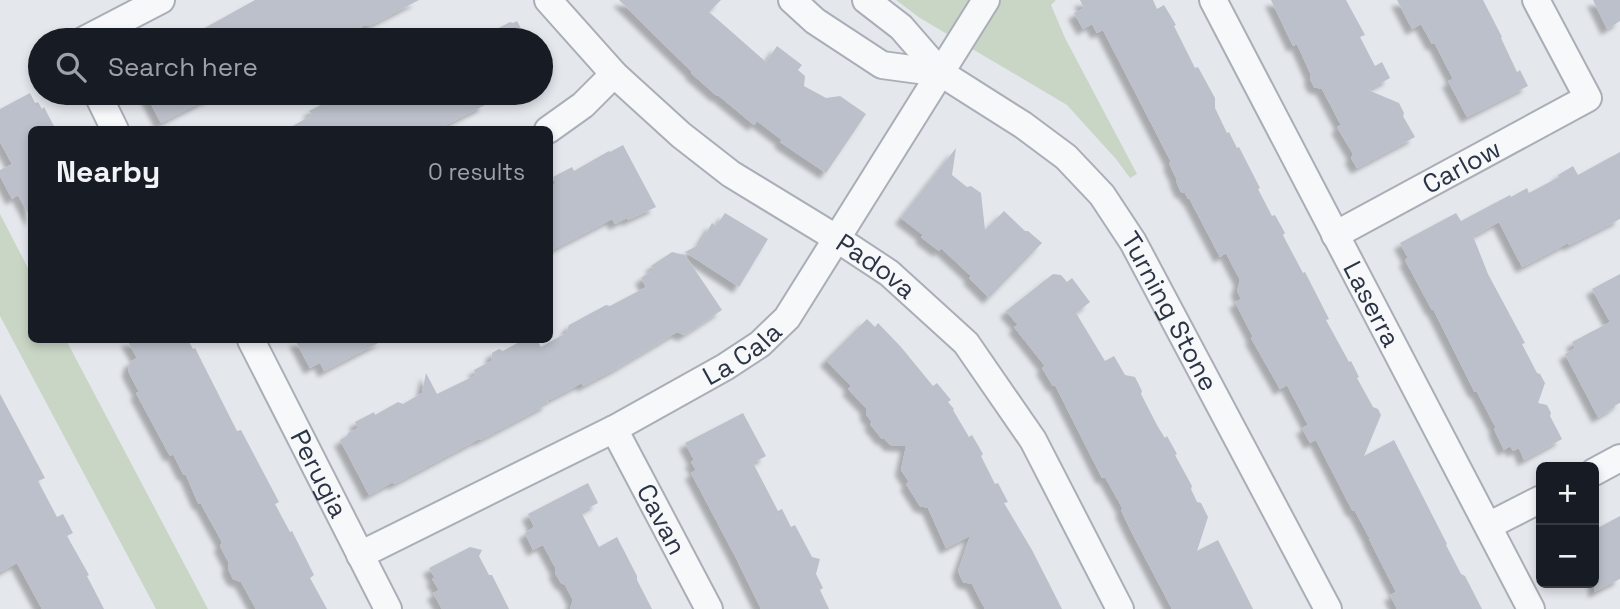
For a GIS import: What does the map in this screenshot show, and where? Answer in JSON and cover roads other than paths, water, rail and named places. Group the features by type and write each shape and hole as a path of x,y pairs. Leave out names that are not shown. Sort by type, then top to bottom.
{"street":[{"path":"107,28 161,0"},
{"name":"Padova","path":"548,0 614,75 681,135 731,174 889,274 966,343 1032,440 1120,609"},
{"name":"Turning Stone","path":"792,0 815,21 882,65 941,73"},
{"name":"Turning Stone","path":"866,0 901,27 941,73 1066,156 1102,194 1133,242 1328,609"},
{"name":"La Cala","path":"359,555 614,429 725,367 760,344 787,318 986,0"},
{"name":"Laserra","path":"1213,0 1531,609"},
{"name":"Carlow","path":"1335,234 1588,98 1536,0"},
{"path":"553,126 583,105 614,75"},
{"path":"103,105 113,126"},
{"name":"Perugia","path":"253,343 388,609"},
{"name":"Cavan","path":"614,429 709,609"},
{"path":"1599,469 1620,458"},
{"path":"1488,526 1536,502"}]}
